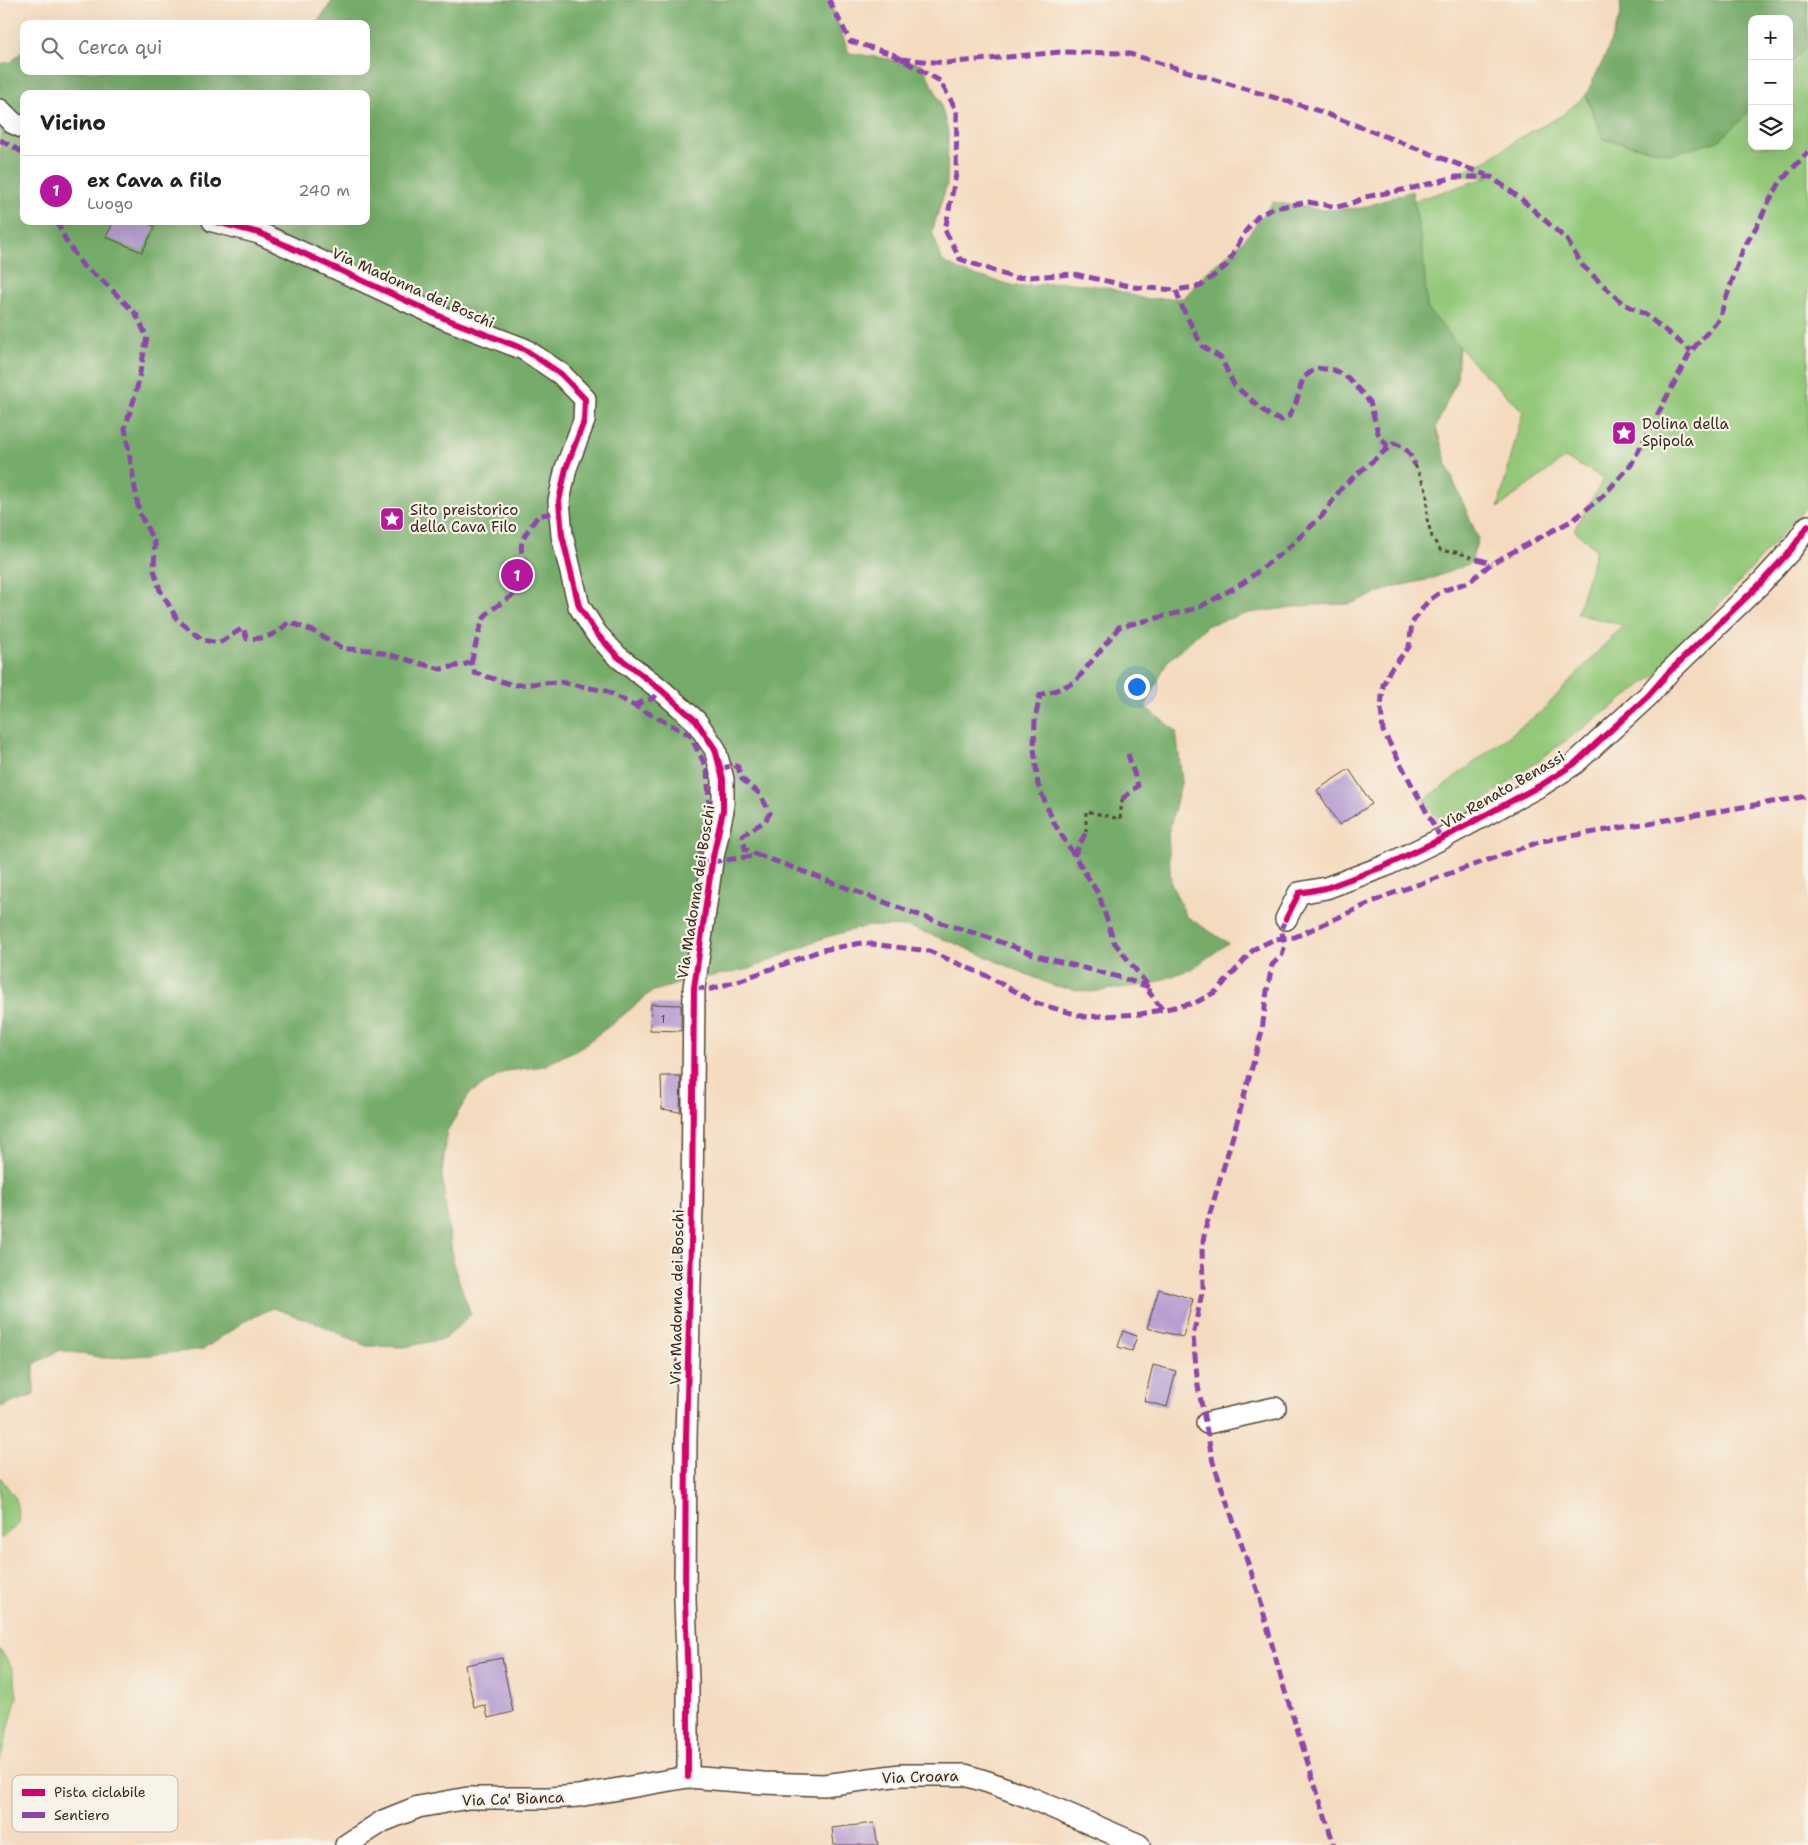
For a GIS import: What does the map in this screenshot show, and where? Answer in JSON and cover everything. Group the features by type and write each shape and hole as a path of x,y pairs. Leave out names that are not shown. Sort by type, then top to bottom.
{"street":[{"path":"0,110 13,123 20,126"},
{"name":"Via Madonna dei Boschi","path":"229,225 259,233 446,319 524,349 561,374 585,399 584,421 566,468 559,501 562,535 580,606 596,633 617,656 660,689 696,721 715,749 723,780 723,810 712,862 694,988 692,1205 686,1448 685,1600 688,1682 688,1777"},
{"name":"Via Renato Benassi","path":"1286,919 1299,894 1326,888 1385,866 1441,839 1543,784 1574,764 1648,696 1668,673 1760,584 1791,550 1808,526"},
{"path":"1206,1423 1275,1408"},
{"name":"Via Croara","path":"688,1777 763,1783 824,1785 901,1775 965,1775 1031,1798 1139,1845"},
{"name":"Via Ca' Bianca","path":"346,1845 383,1821 418,1807 468,1798 578,1796 688,1777"}],"path":[{"path":"1415,466 1427,492 1428,519 1432,537 1441,551 1456,552 1478,560"},
{"path":"1086,832 1086,811 1120,819 1122,798"}],"green space":[{"path":"333,0 826,0 834,12 849,53 922,64 940,101 948,132 947,184 932,232 943,262 966,273 1020,287 1062,282 1105,287 1145,299 1184,298 1205,274 1243,241 1273,202 1323,210 1362,208 1412,191 1423,251 1427,308 1459,346 1457,379 1436,427 1448,468 1478,538 1471,563 1431,579 1393,587 1350,604 1311,605 1249,613 1208,625 1167,662 1145,707 1176,731 1182,780 1168,834 1171,883 1186,916 1228,943 1193,968 1152,984 1090,992 1054,986 954,943 909,927 867,926 823,938 750,969 691,980 651,992 581,1047 544,1066 506,1071 470,1093 447,1131 442,1174 445,1202 454,1267 471,1314 445,1339 404,1347 366,1346 317,1323 273,1308 243,1322 204,1349 104,1358 60,1350 34,1364 34,1395 0,1407 0,64 11,62 20,53 20,75 370,75 370,20 319,20"},
{"path":"1620,0 1808,0 1808,44 1793,61 1793,15 1748,15 1748,113 1719,141 1671,154 1603,139 1586,95 1606,54 1621,13"},
{"path":"1808,42 1808,505 1656,675 1447,827 1422,802 1543,710 1623,625 1577,614 1596,550 1574,530 1604,478 1565,458 1498,508 1523,411 1473,363 1427,308 1414,201 1489,177 1453,175 1486,161 1518,139 1561,116 1586,95 1603,139 1671,154 1748,109 1748,150 1793,150 1793,61"},
{"path":"0,1477 16,1499 19,1524 0,1539"},
{"path":"0,1649 13,1669 17,1696 0,1761"}],"building":[{"path":"112,225 151,225 155,227 142,252 106,237"},
{"path":"1349,769 1372,804 1339,825 1317,790"},
{"path":"651,1004 681,1005 681,1031 650,1030"},
{"path":"661,1076 681,1076 680,1112 662,1109"},
{"path":"1159,1289 1193,1299 1183,1337 1147,1328"},
{"path":"1123,1331 1137,1336 1132,1351 1118,1347"},
{"path":"1153,1365 1176,1371 1167,1407 1144,1401"},
{"path":"502,1658 513,1712 488,1718 485,1705 474,1707 465,1665"},
{"path":"874,1823 878,1845 834,1845 832,1828"}],"marked path":[{"path":"829,0 850,41 892,54 940,81 957,111 956,174 945,230 960,259 1014,278 1074,274 1134,287 1176,290"},
{"path":"901,59 946,63 1060,52 1126,53 1316,110 1486,175"},
{"path":"0,140 20,151"},
{"path":"1441,839 1383,731 1381,708 1383,685 1390,670 1409,647 1412,623 1428,601 1442,591 1469,582 1492,563 1573,520 1603,496 1631,465 1691,351 1719,319 1743,249 1768,203 1781,181 1808,152"},
{"path":"1388,447 1378,433 1370,402 1348,378 1334,370 1316,368 1303,378 1296,403 1289,416 1282,420 1271,417 1234,385 1221,358 1202,346 1183,309 1176,290 1201,286 1227,265 1245,232 1258,216 1274,208 1308,202 1337,207 1353,203 1365,197 1413,188 1455,177 1491,177 1520,198 1567,240 1582,265 1622,303 1646,315 1691,351"},
{"path":"59,225 66,241 83,266 103,281 136,314 147,337 136,393 125,428 139,512 155,544 154,570 160,590 177,619 203,640 219,643 243,628 247,639 266,637 275,633 289,622 313,631 344,649 372,650 441,669 471,663 475,673 513,685 560,682 606,691 690,735 707,769 709,801 702,846 698,859 712,862 759,855 935,921 987,937 1041,957 1119,977 1149,987"},
{"path":"1162,1009 1149,992 1149,987 1114,942 1099,895 1054,823 1038,785 1034,748 1035,720 1040,695 1075,682 1119,627 1198,608 1243,583 1288,548 1322,516 1343,486 1394,443 1408,451 1415,465"},
{"path":"471,663 479,631 486,615 522,588 529,578 529,568 521,548 523,538 538,516 560,511"},
{"path":"1477,559 1492,563"},
{"path":"634,705 654,698 660,689"},
{"path":"1122,799 1138,786 1128,754"},
{"path":"720,769 734,765 738,767 742,779 760,794 770,813 765,821 743,835 745,849 758,855"},
{"path":"694,988 711,989 822,950 862,943 929,951 987,976 1036,1003 1085,1017 1141,1014 1195,1003 1217,991 1254,949 1275,939 1295,937 1388,895 1542,841 1808,796"},
{"path":"1074,856 1086,832"},
{"path":"1286,919 1281,929 1285,945 1282,955 1272,965 1262,1031 1205,1230 1202,1248 1203,1288 1193,1336 1198,1386 1213,1462 1258,1592 1282,1682 1334,1845"}],"cycle path":[{"path":"228,225 259,233 446,319 524,349 561,374 585,399 584,421 566,468 559,501 562,535 579,606 596,633 617,656 660,689 696,721 715,749 723,779 723,810 712,862 694,988 692,1205 686,1438 685,1600 688,1682 688,1777"},
{"path":"1286,919 1299,893 1326,888 1385,866 1441,839 1543,784 1574,764 1648,696 1668,673 1760,584 1791,550 1808,526"}],"place":[{"name":"Dolina della Spipola","path":"1624,433"},
{"name":"Sito preistorico della Cava Filo","path":"392,519"},
{"name":"ex Cava a filo","path":"517,575"}]}
